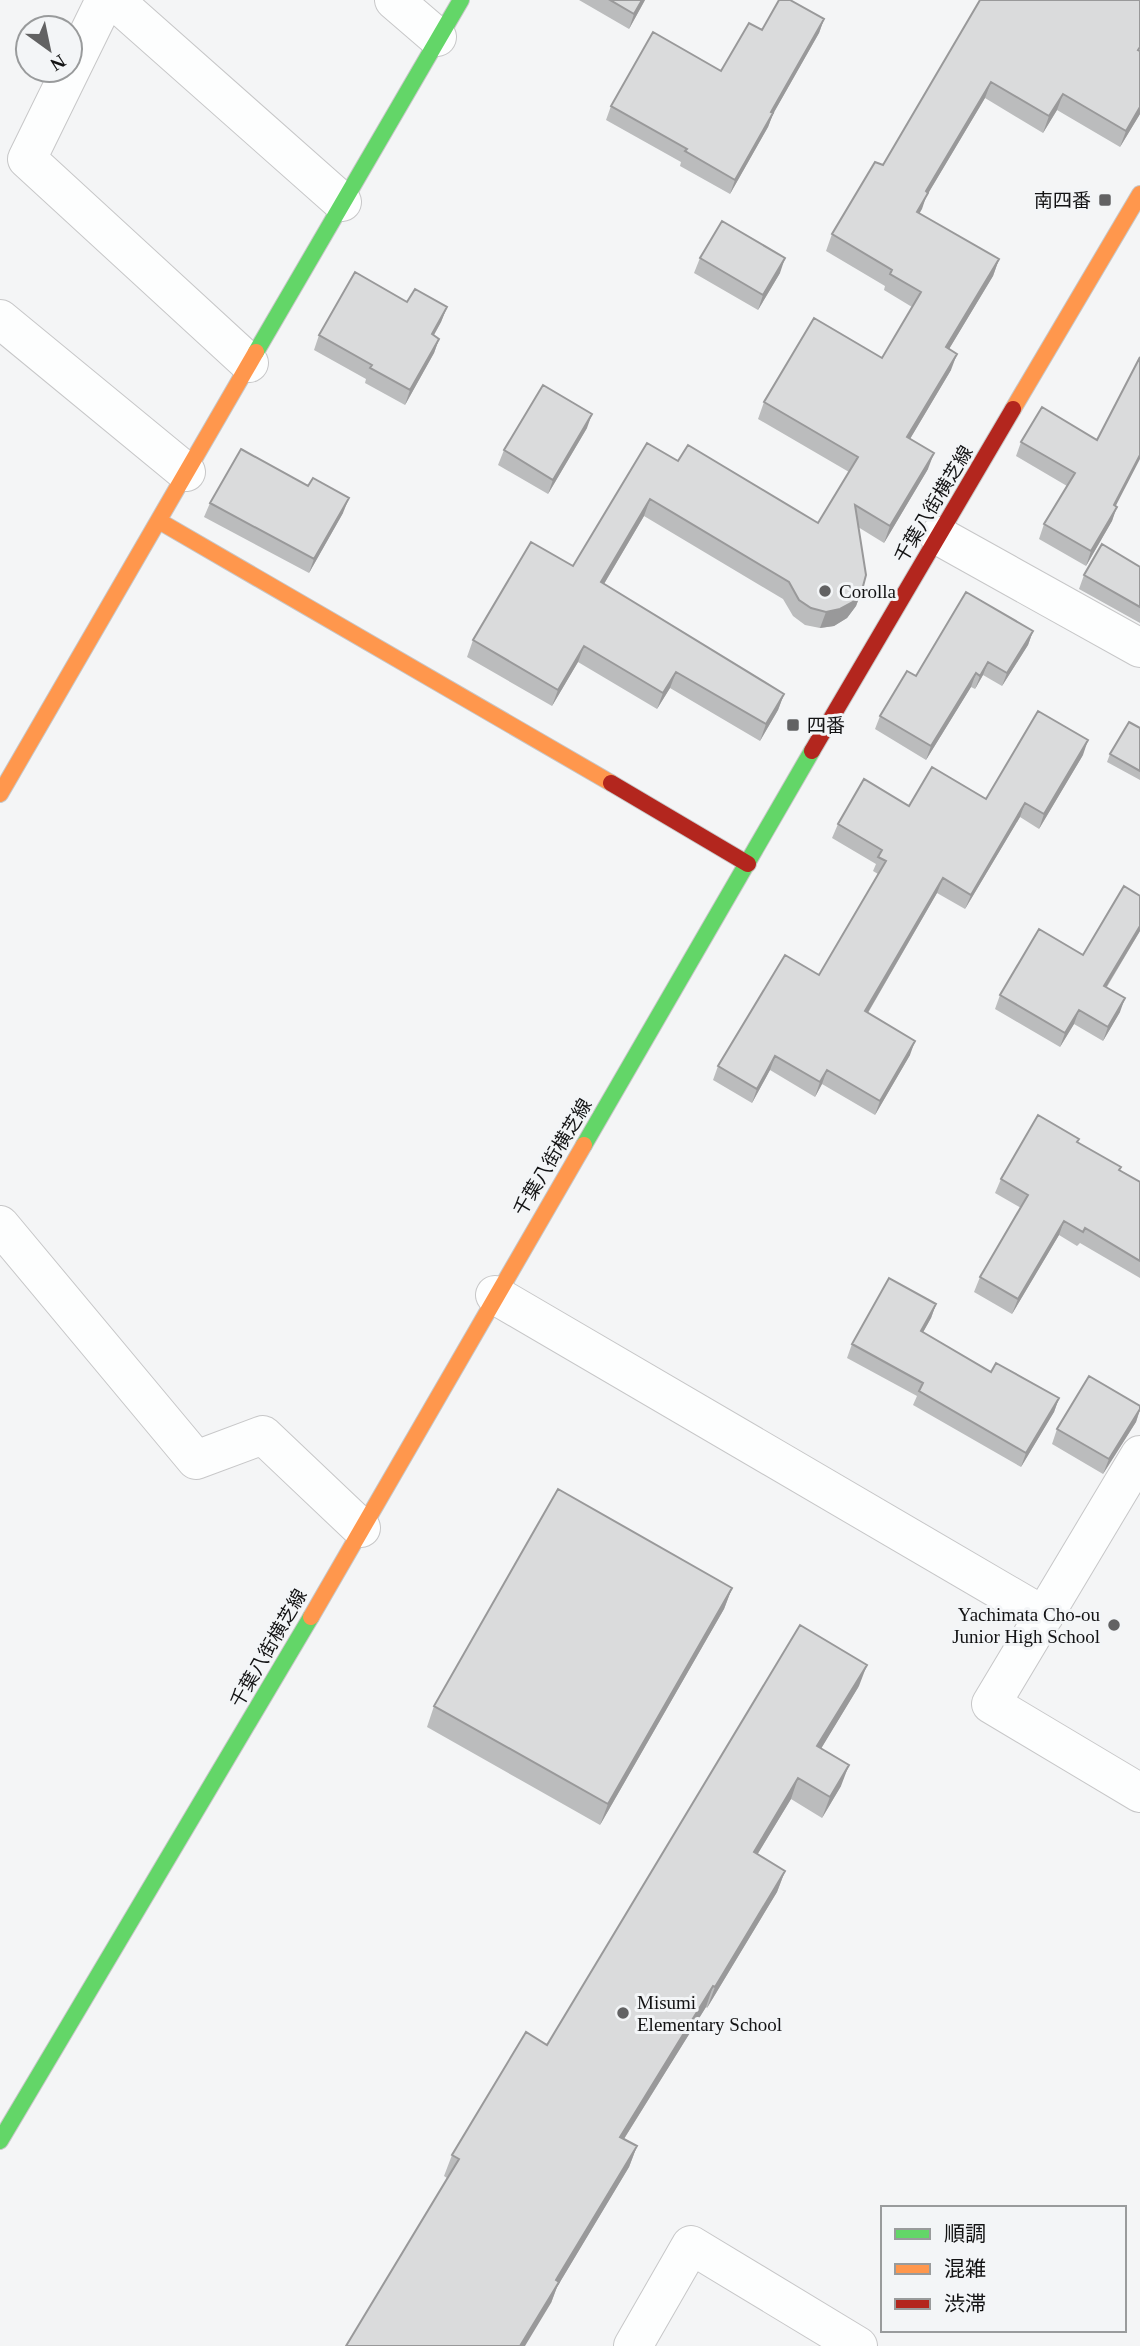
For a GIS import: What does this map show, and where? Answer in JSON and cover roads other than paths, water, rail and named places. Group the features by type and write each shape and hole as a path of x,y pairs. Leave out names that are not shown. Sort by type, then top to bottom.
{"main road":[{"path":"0,794 437,37 461,0"},
{"name":"千葉八街横芝線","path":"0,2141 265,1696 495,1295 1140,194"},
{"path":"159,521 748,864"}],"street":[{"path":"105,0 27,159 249,363"},
{"path":"114,0 342,202"},
{"path":"394,0 437,37"},
{"path":"0,319 186,472"},
{"path":"939,536 1140,648"},
{"path":"0,1225 196,1460 263,1435 361,1528"},
{"path":"495,1295 1044,1616"},
{"path":"1140,1455 991,1704 1140,1793"},
{"path":"633,2346 691,2245 858,2346"}],"place":[{"name":"南四番","path":"1105,200"},
{"name":"Corolla","path":"825,591"},
{"name":"四番","path":"793,725"},
{"name":"Yachimata Cho-ou Junior High School","path":"1114,1625"},
{"name":"Misumi Elementary School","path":"623,2013"}]}
